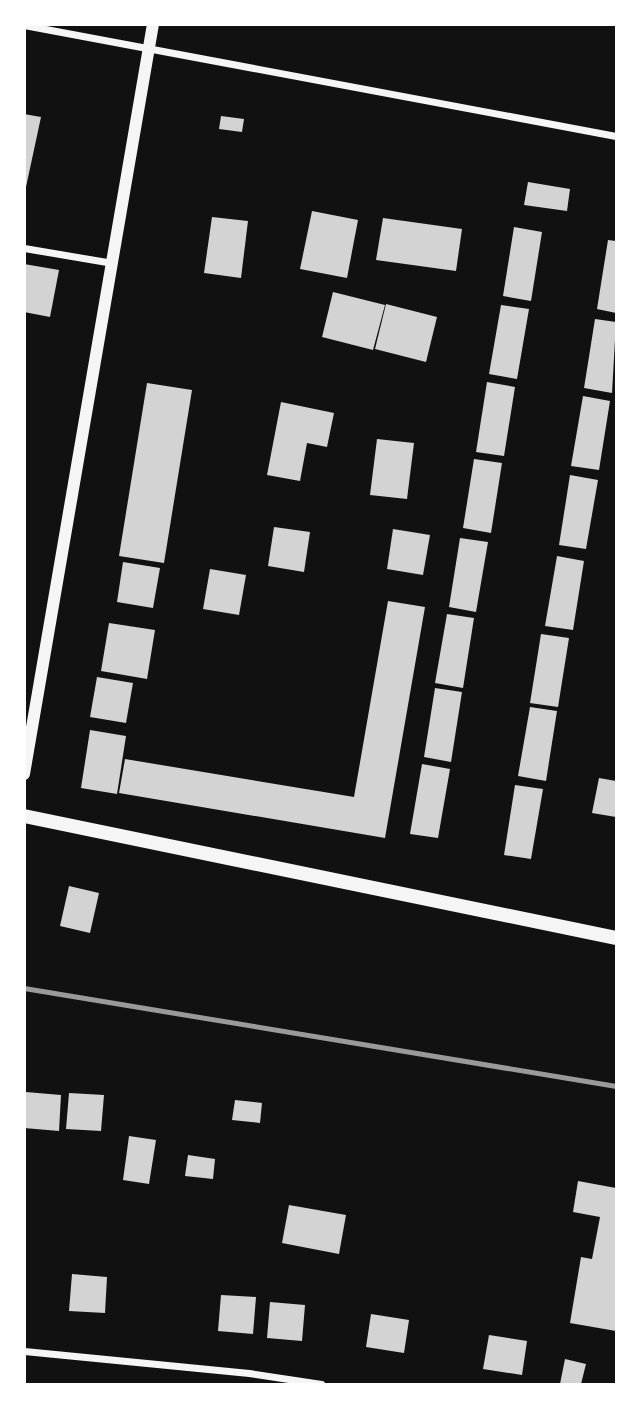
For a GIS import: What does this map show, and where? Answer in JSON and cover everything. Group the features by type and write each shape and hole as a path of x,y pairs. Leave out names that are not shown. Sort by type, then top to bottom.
{"main road":[{"path":"24,816 617,938"}],"street":[{"path":"24,774 153,24"},
{"path":"24,25 617,135"},
{"path":"24,248 114,263"},
{"path":"24,1351 249,1373 321,1384"}],"building":[{"path":"24,114 41,117 26,187 24,187"},
{"path":"221,116 244,119 242,132 219,129"},
{"path":"528,182 570,189 567,211 524,205"},
{"path":"312,211 358,220 347,278 300,269"},
{"path":"212,217 248,221 241,278 204,273"},
{"path":"383,218 462,229 456,271 376,260"},
{"path":"514,227 542,232 531,301 503,296"},
{"path":"608,240 616,241 616,313 597,309"},
{"path":"24,264 59,270 50,317 24,312"},
{"path":"333,292 385,305 373,350 322,337"},
{"path":"386,304 437,317 426,362 375,349"},
{"path":"501,305 529,309 517,379 489,374"},
{"path":"595,319 616,322 612,393 584,388"},
{"path":"487,382 515,387 504,456 476,452"},
{"path":"147,383 192,390 164,563 119,556"},
{"path":"583,396 610,401 599,470 571,466"},
{"path":"281,402 334,413 327,447 307,443 300,481 267,475"},
{"path":"377,439 414,443 407,499 370,495"},
{"path":"474,459 502,463 491,533 463,528"},
{"path":"570,475 598,480 586,549 559,545"},
{"path":"274,527 310,532 304,572 268,566"},
{"path":"393,529 430,535 423,575 387,569"},
{"path":"460,538 488,542 476,612 449,607"},
{"path":"557,556 584,561 573,630 545,626"},
{"path":"123,562 160,568 153,608 117,602"},
{"path":"210,569 246,575 239,615 203,609"},
{"path":"388,601 425,607 385,838 119,793 125,759 354,797"},
{"path":"447,614 474,618 463,688 435,683"},
{"path":"109,623 155,630 147,679 101,671"},
{"path":"541,634 569,638 558,707 530,703"},
{"path":"97,677 133,683 126,723 90,717"},
{"path":"435,688 462,692 451,762 424,757"},
{"path":"530,707 557,711 546,781 518,776"},
{"path":"90,730 126,736 117,794 81,788"},
{"path":"422,764 450,769 438,838 410,834"},
{"path":"599,778 616,781 616,817 592,813"},
{"path":"515,785 543,789 531,859 504,855"},
{"path":"69,886 99,893 90,933 60,926"},
{"path":"26,1092 61,1095 59,1131 24,1128"},
{"path":"69,1093 104,1095 101,1131 66,1129"},
{"path":"235,1100 262,1103 260,1123 232,1120"},
{"path":"129,1136 156,1140 149,1184 123,1180"},
{"path":"188,1155 215,1159 213,1179 185,1176"},
{"path":"578,1181 616,1188 616,1331 570,1323 581,1257 592,1259 600,1217 573,1212"},
{"path":"289,1205 346,1215 339,1254 282,1243"},
{"path":"72,1274 107,1277 105,1313 69,1311"},
{"path":"221,1295 256,1297 253,1334 218,1331"},
{"path":"270,1302 305,1305 302,1341 267,1338"},
{"path":"371,1314 409,1320 404,1353 366,1347"},
{"path":"489,1335 527,1341 522,1375 483,1369"},
{"path":"565,1359 586,1364 581,1384 560,1384"}],"railway":[{"path":"24,988 616,1086"}]}
